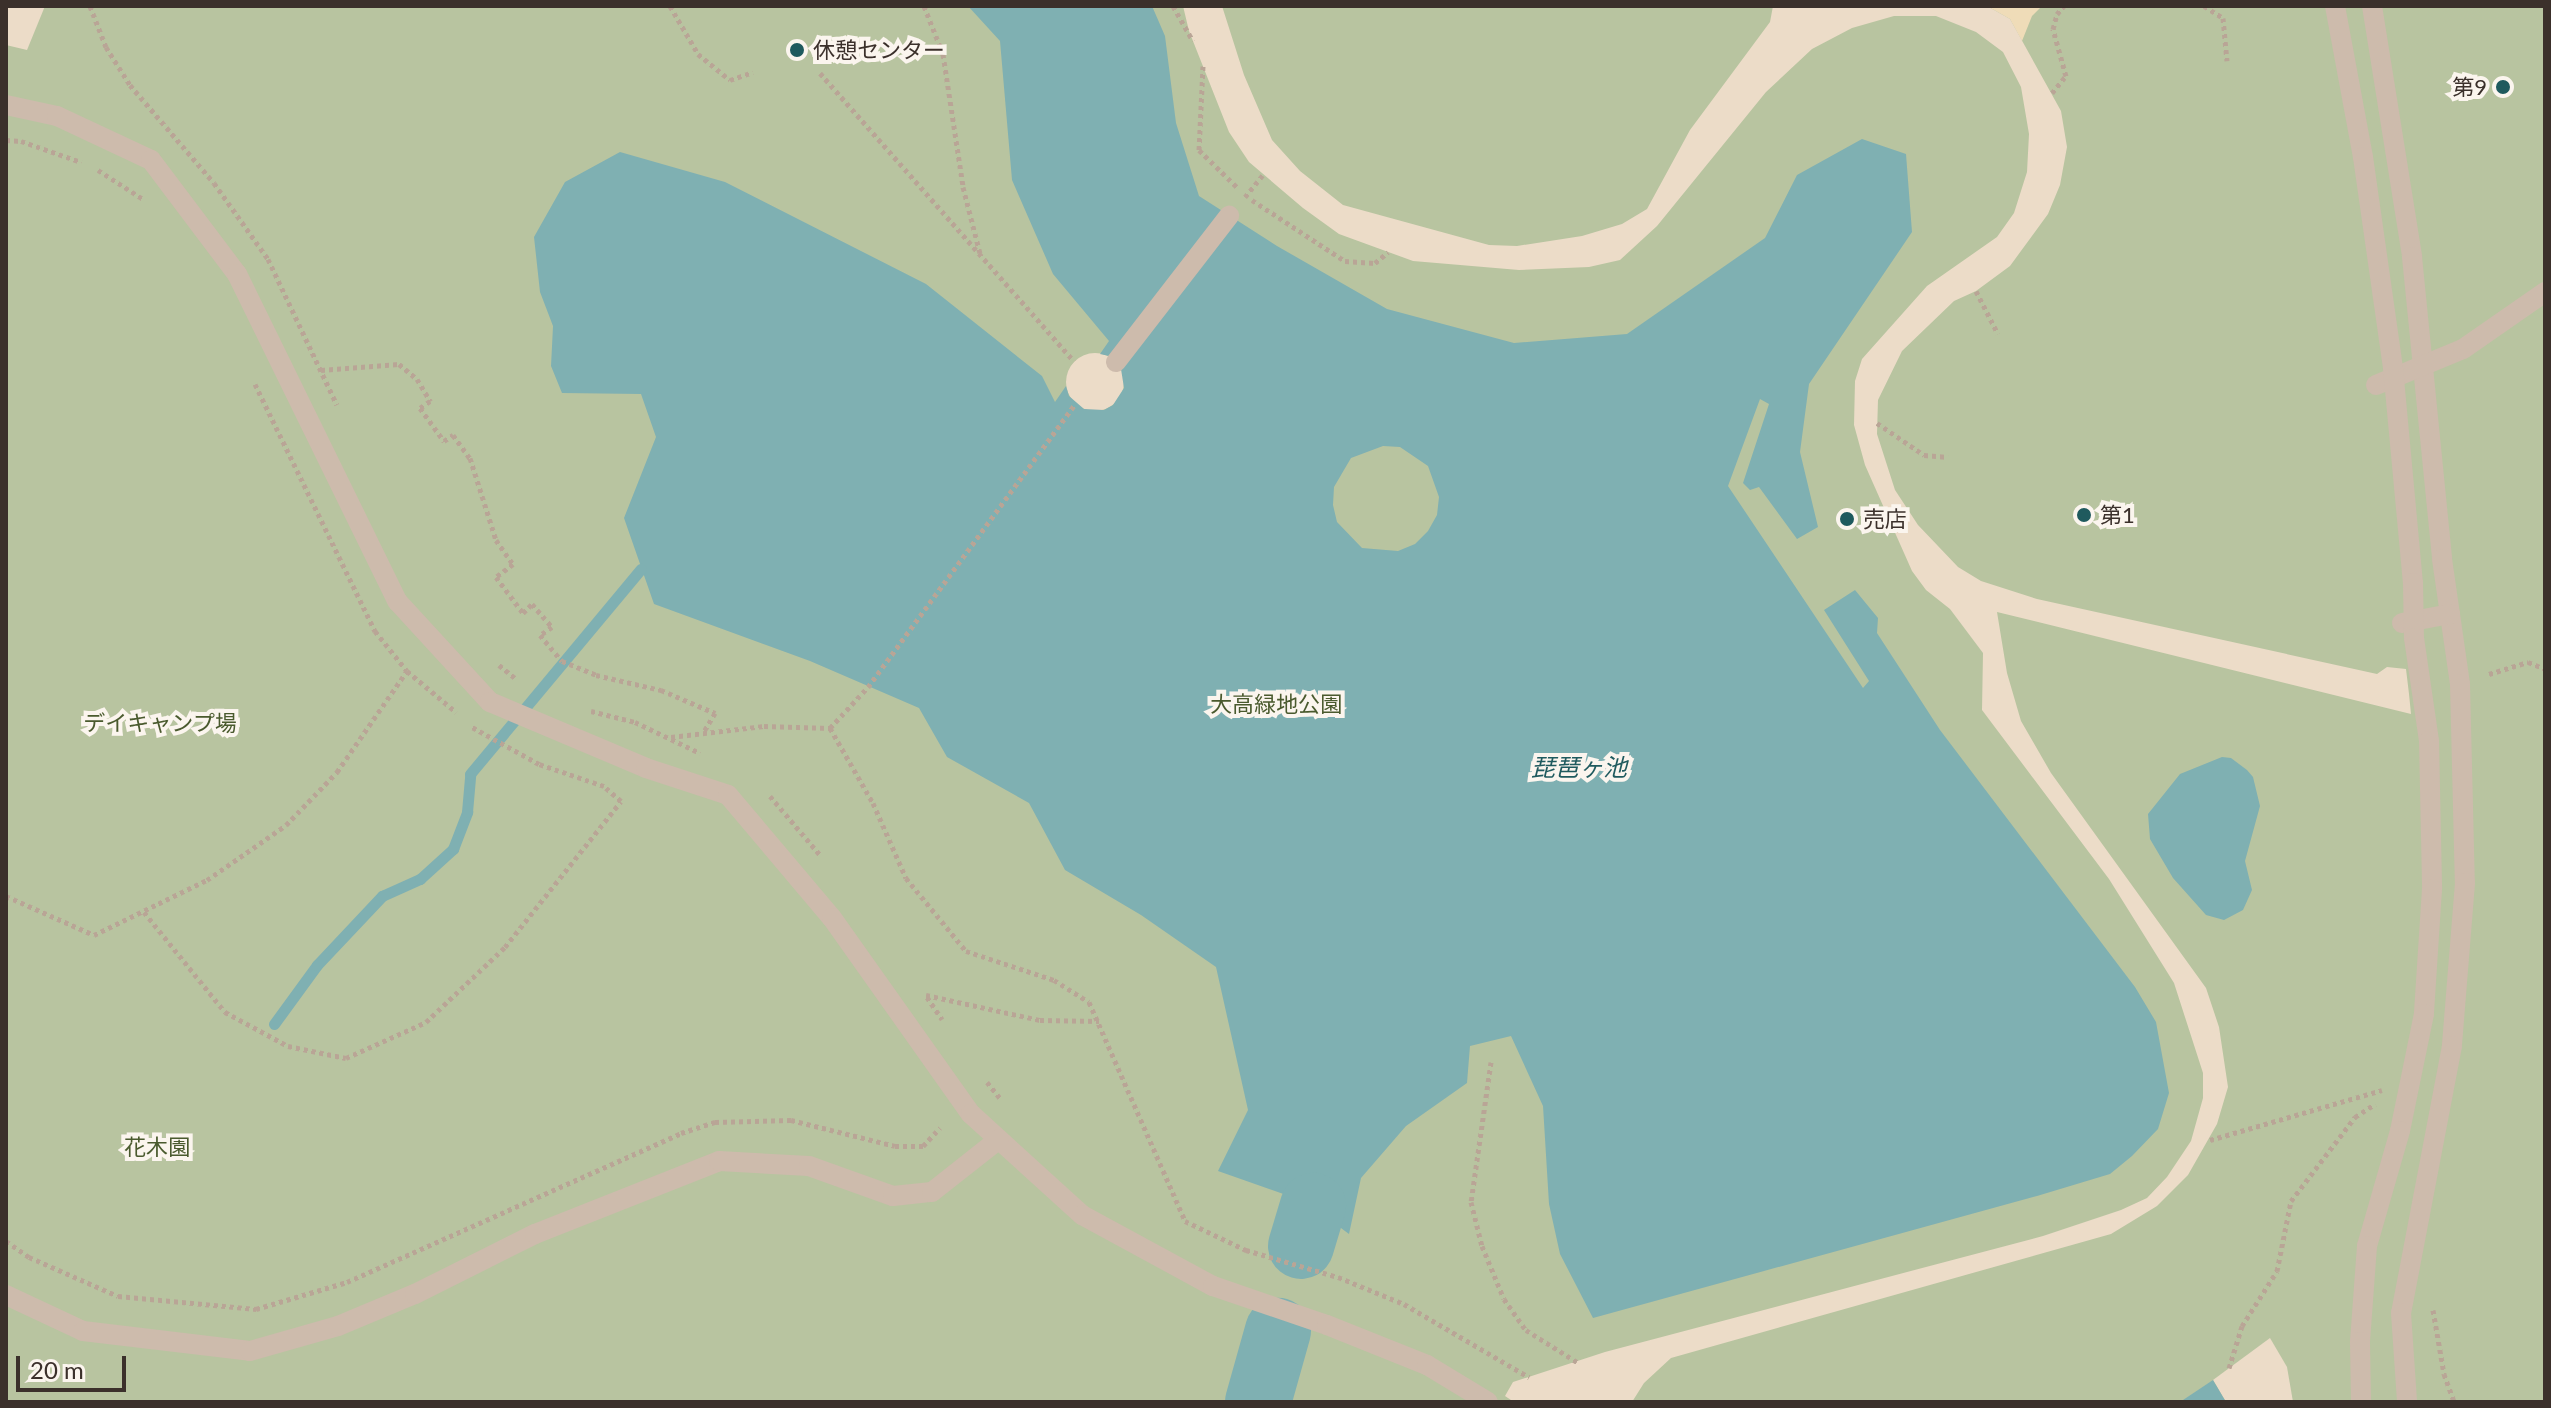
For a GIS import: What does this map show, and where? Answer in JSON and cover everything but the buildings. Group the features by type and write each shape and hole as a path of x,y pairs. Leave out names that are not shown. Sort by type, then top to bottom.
{"street":[{"path":"2335,6 2363,157 2384,381 2413,583 2408,622 2416,695 2429,741 2432,889 2424,1014 2410,1082 2367,1246 2360,1342 2361,1402"},
{"path":"2372,6 2412,257 2460,684 2465,883 2452,1046 2401,1313 2408,1400"},
{"path":"6,105 57,116 151,160 237,274 398,602 490,702 646,768 728,795 832,918 971,1114 1082,1215 1213,1286 1327,1325 1427,1365 1488,1402"},
{"path":"1116,362 1229,216"},
{"path":"2384,381 2463,349 2545,292"},
{"path":"2408,622 2450,614"},
{"path":"6,1295 83,1331 250,1351 338,1326 415,1294 535,1234 719,1161 809,1166 893,1196 932,1192 999,1139"}],"path":[{"path":"90,6 106,47 130,85 214,183 268,259 340,411"},
{"path":"670,6 698,54 730,80 753,72"},
{"path":"924,6 943,54 963,187 980,254"},
{"path":"1173,6 1193,41"},
{"path":"2052,93 2066,76 2053,29 2057,14 2064,6"},
{"path":"2204,6 2223,18 2227,61"},
{"path":"1203,66 1199,150 1246,196 1345,261 1375,263 1388,252"},
{"path":"820,73 1074,361"},
{"path":"6,140 21,141 91,166 150,204"},
{"path":"1976,291 1998,334"},
{"path":"321,370 399,364 417,379 430,401 420,408 444,441 453,435 470,458 496,540 513,564 496,577 523,613 532,604 552,627 540,635 562,661 596,675 661,690 715,713 702,734"},
{"path":"6,896 94,935 207,880 286,825 337,772 407,671 375,631 253,379"},
{"path":"671,737 764,726 830,728 868,687 1075,404"},
{"path":"1877,423 1924,455 1948,457"},
{"path":"488,655 520,683"},
{"path":"2489,674 2528,662 2545,669"},
{"path":"589,711 635,722 712,759"},
{"path":"830,728 873,803 906,878 966,951 1054,980 1089,1002 1185,1221 1246,1250 1338,1277 1404,1304 1529,1377"},
{"path":"764,791 829,866"},
{"path":"144,912 225,1012 288,1046 346,1058 426,1022 505,947 621,801"},
{"path":"916,983 951,1031"},
{"path":"925,995 1040,1020 1099,1021"},
{"path":"1491,1062 1471,1202 1482,1246 1504,1299 1526,1330 1577,1362"},
{"path":"983,1076 1010,1111"},
{"path":"2210,1140 2410,1082"},
{"path":"2229,1368 2242,1326 2277,1271 2291,1201 2355,1117 2410,1082"},
{"path":"6,1241 29,1257 118,1296 256,1309 347,1282 681,1133 715,1122 791,1120 895,1146 923,1146 940,1128"}],"green space":[{"name":"大高緑地公園","path":"6,6 2545,6 2545,1402 6,1402"}],"sand":[{"path":"1987,6 2042,6 2032,16 2022,41 2010,19"}],"shaded area":[{"path":"6,6 45,6 27,50 6,45"},
{"path":"1183,6 1222,6 1244,75 1272,140 1300,171 1343,205 1489,245 1517,246 1582,236 1622,224 1647,209 1690,130 1770,22 1773,6 1987,6 2010,19 2061,111 2067,147 2060,185 2048,214 2010,266 1976,291 1954,301 1902,351 1878,400 1877,434 1895,490 1918,525 1958,567 1981,581 2037,599 2377,674 2387,667 2406,669 2411,714 1997,612 2007,673 2021,721 2051,773 2206,988 2219,1027 2228,1087 2217,1124 2188,1175 2157,1206 2111,1234 1671,1358 1644,1383 1632,1402 1514,1402 1505,1396 1513,1382 1605,1352 2043,1236 2121,1210 2147,1198 2167,1177 2191,1141 2203,1098 2203,1073 2174,983 2109,879 1982,710 1983,653 1950,609 1926,590 1912,571 1865,465 1854,425 1855,381 1862,359 1927,286 1997,237 2014,213 2027,172 2029,134 2021,87 2003,52 1976,32 1936,16 1894,16 1852,28 1812,49 1766,92 1657,226 1620,260 1589,267 1519,270 1413,261 1339,234 1249,162 1229,132 1189,31"},
{"path":"1095,353 1106,355 1115,362 1122,371 1122,393 1115,402 1106,409 1095,411 1084,409 1075,402 1068,393 1066,382 1068,371 1075,362 1084,355"},
{"path":"2270,1338 2287,1367 2293,1402 2226,1402 2213,1380"}],"water":[{"name":"琵琶ヶ池","path":"968,6 1152,6 1165,36 1176,123 1199,196 1277,246 1387,309 1514,343 1627,334 1765,238 1797,175 1862,139 1906,154 1912,232 1809,384 1800,452 1818,527 1797,539 1759,487 1750,490 1743,483 1769,404 1760,399 1728,486 1863,688 1869,681 1824,610 1855,590 1878,618 1877,633 1940,730 2135,987 2156,1022 2169,1093 2158,1129 2110,1174 1593,1318 1560,1254 1549,1204 1543,1106 1511,1036 1470,1046 1467,1083 1406,1126 1361,1178 1349,1234 1306,1202 1218,1171 1248,1110 1216,967 1141,915 1065,870 1029,803 947,757 919,708 810,661 654,604 624,518 656,437 641,394 562,393 551,366 553,326 540,292 534,237 565,182 620,152 725,182 926,284 1042,376 1055,402 1066,386 1069,396 1084,409 1104,410 1113,405 1124,388 1121,369 1109,356 1100,354 1109,341 1053,274 1012,180 1000,41","holes":["1383,446 1400,447 1428,466 1439,497 1437,515 1428,531 1415,544 1398,551 1362,548 1337,522 1333,505 1334,487 1351,458"]},
{"path":"2222,757 2231,758 2253,777 2260,806 2245,861 2252,890 2243,910 2224,920 2206,915 2173,878 2150,839 2148,814 2180,774"},
{"path":"2213,1380 2226,1402 2180,1402"}],"waterway":[{"path":"274,1024 317,965 382,896 420,879 453,849 467,812 470,774 641,569"},
{"path":"1301,1246 1313,1206"},
{"path":"1258,1402 1278,1331"}],"place":[{"name":"休憩センター","path":"797,50"},
{"name":"第9","path":"2503,87"},
{"name":"第1","path":"2084,515"},
{"name":"売店","path":"1847,519"}],"park label":[{"name":"デイキャンプ場","path":"160,723"},
{"name":"花木園","path":"157,1147"}]}
